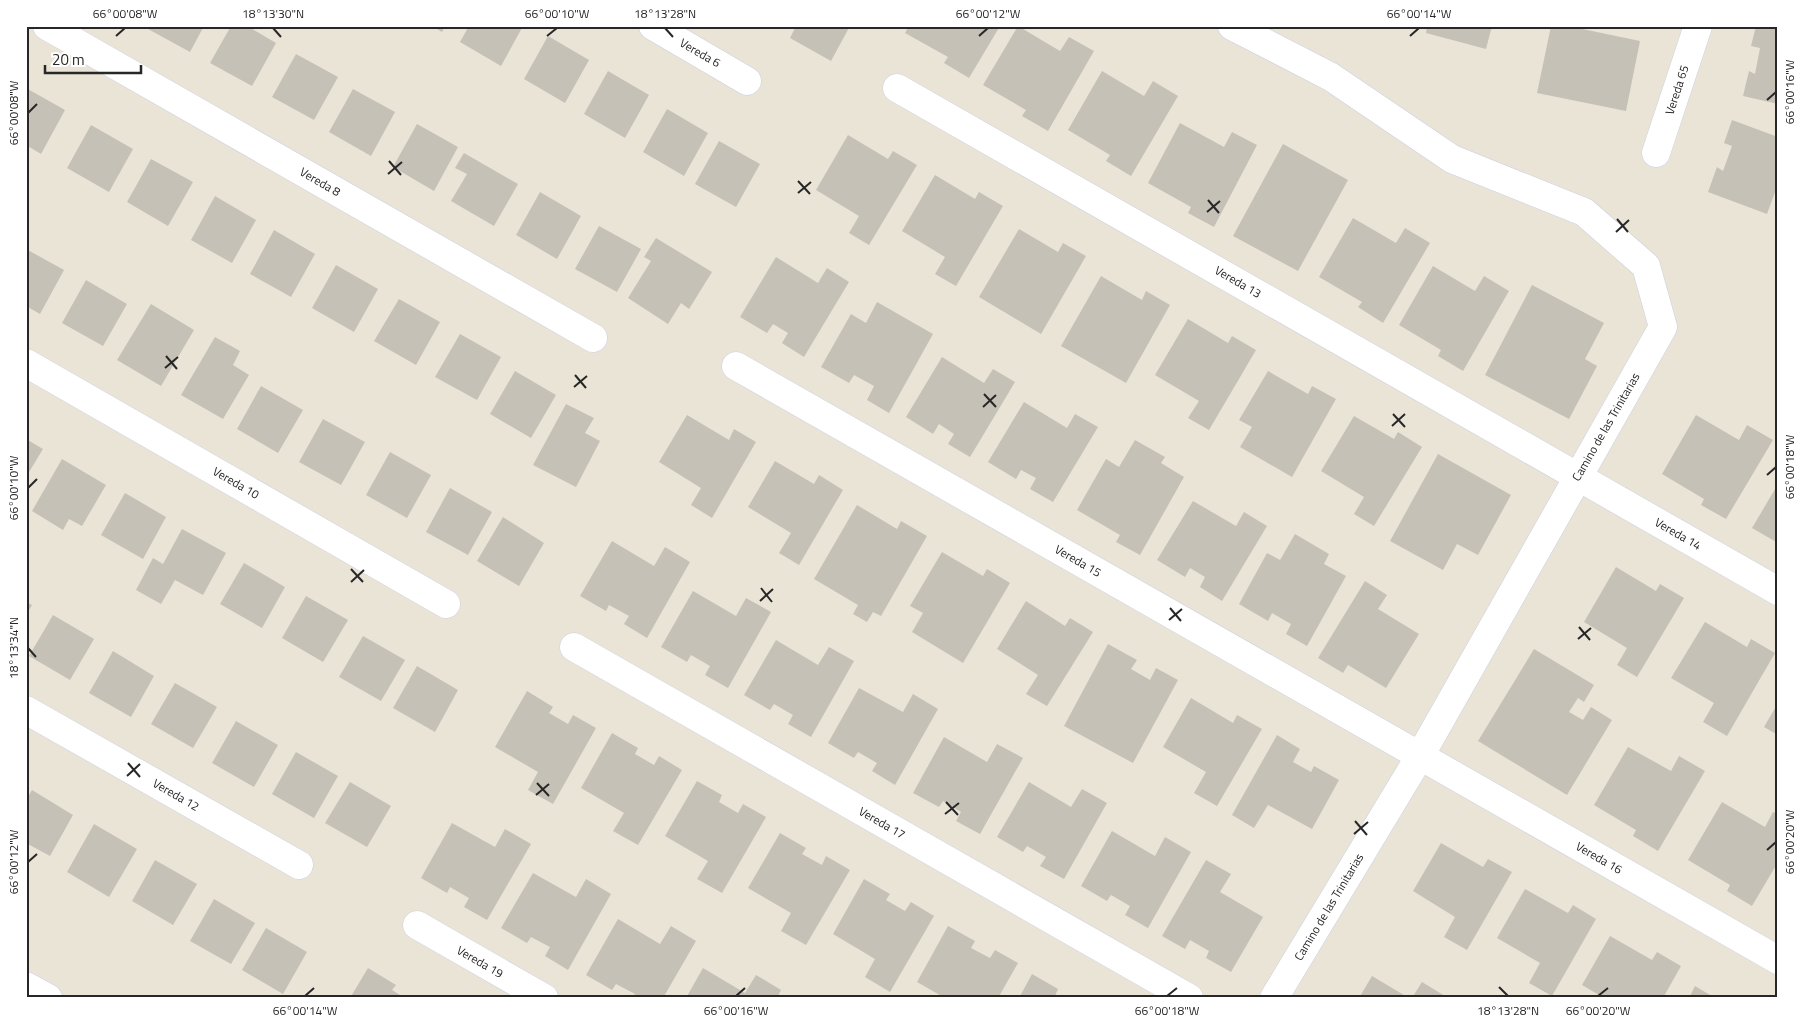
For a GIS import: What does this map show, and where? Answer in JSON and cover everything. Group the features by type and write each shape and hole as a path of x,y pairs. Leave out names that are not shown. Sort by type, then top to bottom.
{"street":[{"name":"Vereda 8","path":"47,26 593,338"},
{"name":"Vereda 6","path":"653,26 747,81"},
{"name":"Camino de las Trinitarias","path":"1232,26 1331,77 1452,159 1584,212 1646,266 1663,327 1420,756 1274,998"},
{"name":"Vereda 65","path":"1656,153 1698,26"},
{"name":"Vereda 13","path":"897,88 1578,477"},
{"name":"Vereda 10","path":"26,363 446,604"},
{"name":"Vereda 15","path":"736,366 1420,756"},
{"name":"Vereda 14","path":"1578,477 1778,591"},
{"name":"Vereda 17","path":"574,647 1189,998"},
{"name":"Vereda 12","path":"26,710 299,865"},
{"name":"Vereda 16","path":"1420,756 1778,960"},
{"name":"Vereda 19","path":"417,926 544,998"},
{"path":"26,986 48,998"}],"building":[{"path":"149,26 204,26 190,52 148,29"},
{"path":"231,26 247,26 276,43 252,86 210,63"},
{"path":"432,26 445,26 442,32"},
{"path":"469,26 523,26 501,66 460,42"},
{"path":"796,26 850,26 831,61 790,38"},
{"path":"909,26 1000,26 969,78 944,63 948,57 905,33"},
{"path":"1018,26 1060,51 1069,37 1094,51 1048,131 1022,116 1026,110 983,85"},
{"path":"1427,26 1492,26 1486,49 1426,33"},
{"path":"1551,26 1568,26 1640,41 1626,111 1537,93"},
{"path":"1756,26 1778,26 1778,104 1743,96 1749,71 1755,74 1760,48 1751,46"},
{"path":"548,36 589,60 565,103 524,79"},
{"path":"296,54 338,77 314,120 272,97"},
{"path":"608,71 649,95 625,138 584,114"},
{"path":"1102,71 1144,96 1153,81 1178,96 1131,176 1106,161 1110,155 1068,130"},
{"path":"26,88 65,110 41,154 26,145"},
{"path":"353,89 395,112 371,156 329,132"},
{"path":"667,109 708,133 684,176 643,152"},
{"path":"1732,120 1778,137 1778,184 1767,214 1708,192 1717,167 1723,171 1732,146 1724,143"},
{"path":"1180,123 1224,147 1232,132 1257,145 1214,227 1188,213 1191,207 1148,183"},
{"path":"417,124 458,147 434,191 393,167"},
{"path":"91,125 133,149 109,192 67,168"},
{"path":"848,135 888,159 893,151 917,165 869,245 849,233 859,216 816,190"},
{"path":"719,141 760,164 736,207 695,184"},
{"path":"1283,144 1348,180 1298,271 1233,236"},
{"path":"464,153 518,184 494,226 451,201 467,174 455,168"},
{"path":"151,159 193,182 168,226 127,202"},
{"path":"935,175 975,199 979,192 1003,206 956,286 935,274 945,257 902,231"},
{"path":"540,192 581,216 557,259 516,235"},
{"path":"215,196 256,220 232,263 191,240"},
{"path":"1353,218 1396,243 1405,228 1430,243 1383,323 1358,307 1362,302 1319,277"},
{"path":"599,226 641,249 617,292 575,269"},
{"path":"1019,229 1058,252 1063,243 1086,256 1041,334 979,297"},
{"path":"274,230 315,254 291,297 250,274"},
{"path":"656,238 712,272 689,309 681,303 668,324 628,298 651,261 644,257"},
{"path":"26,249 64,270 40,314 26,306"},
{"path":"776,257 818,283 827,268 849,282 804,357 782,343 788,333 773,324 767,333 740,317"},
{"path":"336,265 378,289 354,332 312,308"},
{"path":"1433,266 1475,291 1484,276 1509,291 1463,371 1438,356 1441,350 1399,325"},
{"path":"1101,276 1142,300 1146,291 1170,305 1126,383 1061,346"},
{"path":"86,280 127,304 103,346 62,323"},
{"path":"1532,285 1604,323 1585,359 1597,366 1569,419 1485,375"},
{"path":"399,299 440,322 416,365 374,341"},
{"path":"877,302 933,334 889,413 867,400 874,386 854,375 849,383 821,367 851,314 866,323"},
{"path":"151,304 194,330 161,386 117,360"},
{"path":"1188,319 1228,343 1232,336 1256,350 1209,430 1188,418 1199,401 1155,375"},
{"path":"460,334 501,357 477,400 435,377"},
{"path":"215,337 240,351 233,365 249,375 223,419 181,395"},
{"path":"942,357 984,383 993,369 1015,382 970,457 948,444 954,434 939,424 933,434 906,417"},
{"path":"515,371 556,395 531,438 490,414"},
{"path":"1268,371 1308,394 1312,386 1336,399 1292,477 1240,447 1252,427 1239,420"},
{"path":"261,386 303,410 278,453 237,429"},
{"path":"1024,402 1067,428 1075,414 1098,427 1053,502 1030,489 1036,478 1021,470 1016,479 988,462"},
{"path":"566,404 594,418 585,433 600,441 576,487 533,465"},
{"path":"687,415 729,440 734,429 756,442 712,518 691,505 701,488 659,462"},
{"path":"1696,415 1739,440 1747,425 1773,440 1726,519 1701,505 1704,499 1662,474"},
{"path":"1354,416 1394,439 1398,432 1422,447 1374,526 1354,514 1364,497 1321,471"},
{"path":"323,419 365,442 341,485 299,462"},
{"path":"26,439 43,449 26,477"},
{"path":"1135,440 1165,457 1161,463 1184,477 1140,555 1116,542 1120,535 1077,510 1106,459 1119,467"},
{"path":"390,452 431,475 407,518 366,495"},
{"path":"1438,454 1511,495 1478,555 1457,544 1443,570 1390,541"},
{"path":"62,459 106,485 82,526 69,519 63,530 32,511"},
{"path":"775,461 814,484 819,475 843,490 799,565 779,553 791,533 748,507"},
{"path":"1778,484 1778,543 1752,528"},
{"path":"450,488 492,512 468,555 426,532"},
{"path":"125,493 166,517 143,559 101,535"},
{"path":"1193,501 1236,526 1244,512 1267,526 1222,601 1200,587 1205,577 1190,568 1185,577 1157,560"},
{"path":"857,505 897,529 901,521 927,536 881,616 873,612 867,622 853,614 858,605 814,579"},
{"path":"503,517 544,543 519,586 477,561"},
{"path":"182,529 226,553 203,595 175,580 161,604 136,590 153,558 163,564"},
{"path":"1295,534 1329,554 1324,564 1346,576 1307,646 1286,634 1291,624 1272,613 1268,621 1239,604 1267,553 1280,560"},
{"path":"612,541 654,566 665,547 690,562 647,638 624,624 629,616 609,605 606,611 580,596"},
{"path":"942,552 983,576 987,569 1010,583 963,663 912,632 923,613 910,606"},
{"path":"244,563 285,587 262,628 220,604"},
{"path":"1616,567 1656,591 1660,584 1684,598 1637,677 1617,665 1627,648 1584,622"},
{"path":"1365,581 1387,595 1378,609 1419,634 1386,688 1348,665 1343,673 1318,658"},
{"path":"693,591 736,616 746,598 771,612 728,688 705,675 710,666 691,655 687,662 661,647"},
{"path":"306,596 348,620 323,662 282,638"},
{"path":"1026,601 1065,626 1070,618 1093,632 1047,706 1026,694 1038,675 997,649"},
{"path":"26,602 32,605 26,615"},
{"path":"53,615 94,639 70,680 29,656"},
{"path":"1705,622 1747,647 1751,639 1775,653 1727,736 1703,722 1714,703 1671,678"},
{"path":"363,636 405,660 381,701 339,677"},
{"path":"776,640 818,665 829,647 854,661 811,737 788,724 793,715 774,704 770,710 744,695"},
{"path":"1108,644 1137,660 1131,669 1150,680 1156,668 1178,680 1133,763 1064,726"},
{"path":"1534,649 1594,685 1584,702 1578,698 1569,712 1583,720 1591,707 1612,720 1567,795 1478,741"},
{"path":"113,651 154,676 131,717 89,693"},
{"path":"417,666 458,690 435,732 393,708"},
{"path":"175,683 217,707 193,748 151,724"},
{"path":"859,688 903,712 913,694 938,709 895,785 872,771 877,763 858,752 854,758 828,743"},
{"path":"527,691 553,707 549,713 568,724 573,715 596,728 553,804 528,790 538,772 495,747"},
{"path":"1191,698 1233,723 1237,715 1262,729 1217,806 1194,793 1206,772 1163,747"},
{"path":"1778,703 1778,735 1764,727"},
{"path":"236,721 278,745 254,787 212,763"},
{"path":"612,733 638,748 635,754 654,765 659,756 682,770 638,845 613,831 624,813 581,788"},
{"path":"1277,735 1300,749 1293,762 1311,772 1314,766 1339,780 1312,829 1268,805 1254,828 1232,815"},
{"path":"944,737 987,762 997,744 1023,758 980,834 956,821 961,812 943,801 939,807 913,793"},
{"path":"1628,747 1671,771 1679,756 1705,771 1658,851 1633,836 1636,830 1594,805"},
{"path":"296,752 338,776 314,818 272,794"},
{"path":"697,781 722,795 719,802 738,813 743,804 766,817 722,893 697,879 708,861 665,836"},
{"path":"350,782 391,806 367,847 325,823"},
{"path":"1029,782 1071,807 1082,789 1107,803 1064,879 1040,866 1046,857 1027,846 1023,852 997,837"},
{"path":"32,790 73,815 50,856 26,843 26,800"},
{"path":"1722,802 1765,827 1773,812 1778,814 1778,862 1752,906 1727,891 1730,885 1688,860"},
{"path":"452,823 495,847 505,829 531,844 487,920 464,907 469,898 450,887 447,893 421,878"},
{"path":"94,824 137,849 109,897 67,872"},
{"path":"1112,831 1155,856 1165,837 1191,852 1148,928 1125,915 1130,906 1111,895 1107,901 1081,886"},
{"path":"780,833 806,848 802,854 822,865 826,856 850,870 806,945 781,931 791,913 748,888"},
{"path":"1441,843 1483,867 1488,859 1512,872 1467,950 1444,937 1455,917 1413,891"},
{"path":"155,860 197,884 173,925 132,901"},
{"path":"1206,860 1231,874 1220,892 1263,917 1231,972 1206,958 1209,951 1190,940 1185,949 1162,936"},
{"path":"533,873 576,897 586,879 611,894 568,970 545,956 550,947 531,937 527,943 501,928"},
{"path":"864,879 890,894 886,900 905,911 911,902 934,916 890,992 865,977 875,959 833,934"},
{"path":"1525,889 1568,913 1573,905 1596,919 1552,996 1529,983 1540,963 1497,938"},
{"path":"214,899 255,923 231,964 190,941"},
{"path":"618,919 660,944 671,926 696,941 663,998 633,998 635,994 616,984 612,990 586,975"},
{"path":"948,926 975,941 971,948 990,958 995,950 1018,963 998,998 945,998 917,982"},
{"path":"266,928 307,952 283,994 242,970"},
{"path":"1610,936 1652,960 1657,952 1681,966 1663,998 1604,998 1582,985"},
{"path":"368,968 396,985 392,990 405,998 350,998"},
{"path":"703,968 745,993 756,975 781,990 777,998 686,998"},
{"path":"1032,974 1058,989 1055,996 1058,998 1019,998"},
{"path":"1372,976 1409,998 1359,998"},
{"path":"1422,982 1445,996 1444,998 1412,998"},
{"path":"1695,986 1715,998 1689,998"}]}
